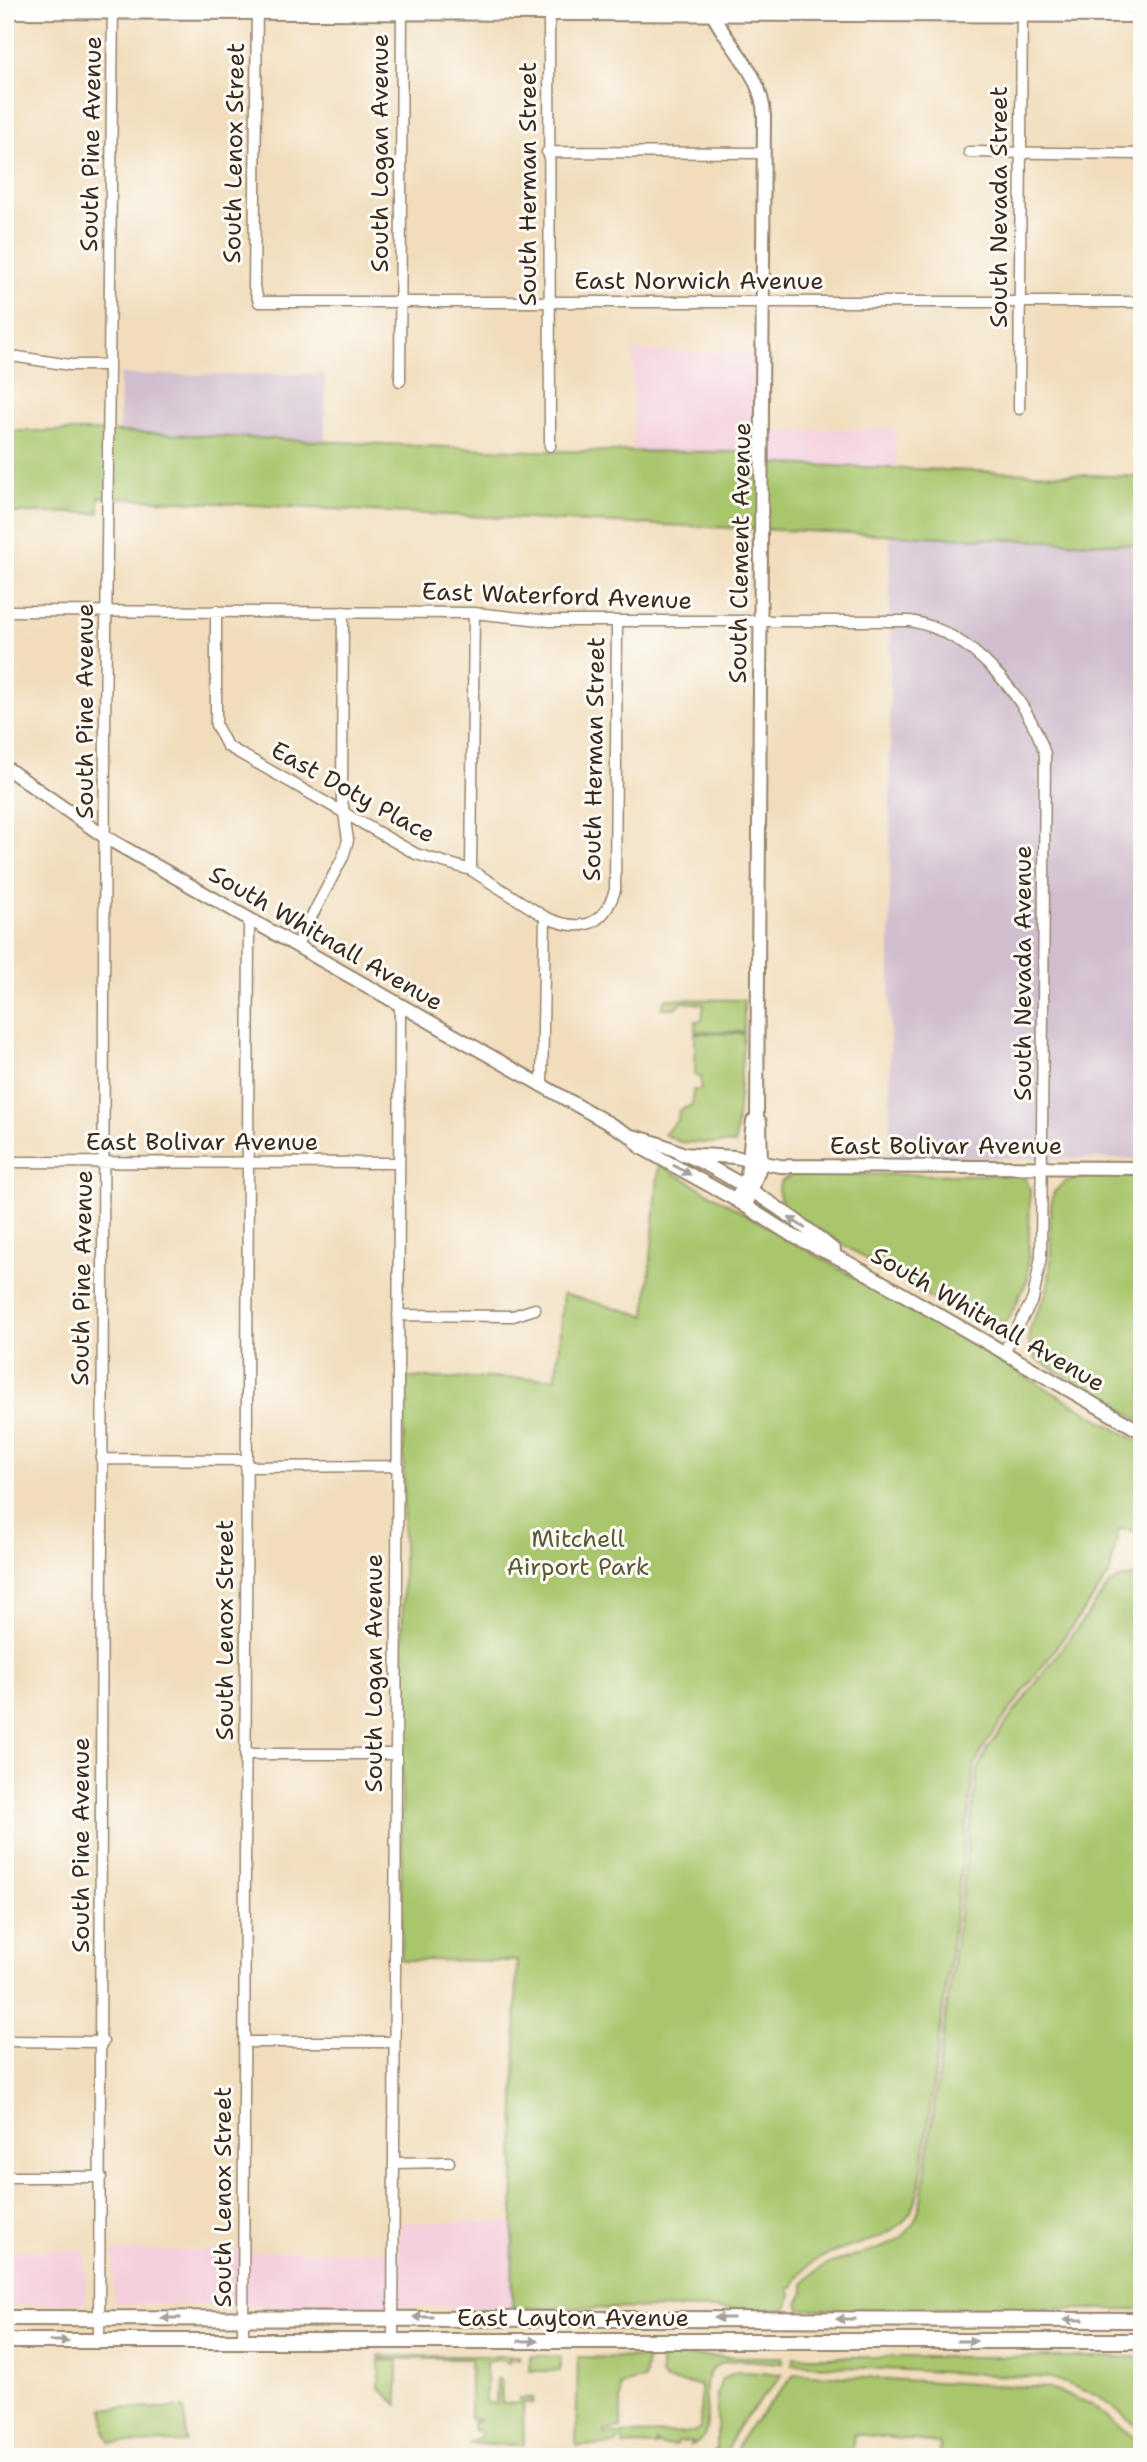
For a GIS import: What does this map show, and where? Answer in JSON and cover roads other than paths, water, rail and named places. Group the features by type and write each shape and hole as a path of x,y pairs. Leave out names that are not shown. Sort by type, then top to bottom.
{"main road":[{"path":"5,11 113,8 1022,10 1142,15"},
{"name":"East Layton Avenue","path":"5,2318 1142,2320"},
{"name":"East Layton Avenue","path":"5,2341 1142,2341"}],"street":[{"name":"South Pine Avenue","path":"100,2341 103,2042 101,1459 107,365 113,8"},
{"name":"South Lenox Street","path":"257,8 254,287 257,301"},
{"name":"South Logan Avenue","path":"400,381 402,9"},
{"name":"South Herman Street","path":"549,9 547,152 550,446"},
{"name":"South Clement Avenue","path":"709,10 757,79 763,96 757,1118 753,1121 755,1163 741,1203"},
{"name":"South Nevada Street","path":"1018,409 1022,10"},
{"path":"547,152 764,153"},
{"path":"970,152 1142,154"},
{"name":"East Norwich Avenue","path":"257,301 1142,302"},
{"path":"5,355 70,365 107,365"},
{"name":"East Waterford Avenue","path":"5,611 474,613 535,621 910,621 931,625 947,632 973,652 1021,701 1037,727 1045,754"},
{"name":"East Doty Place","path":"216,611 216,725 219,736 227,746 416,854 471,870 545,916"},
{"path":"296,946 343,857 349,828 342,800 343,612"},
{"path":"471,870 474,613"},
{"name":"South Herman Street","path":"545,916 571,926 592,923 606,910 615,890 617,621"},
{"name":"South Nevada Avenue","path":"1004,1352 1033,1299 1038,1281 1042,1167 1045,754"},
{"name":"South Whitnall Avenue","path":"5,767 106,837 542,1084 631,1136 642,1148 741,1203 791,1236 849,1263 1142,1432"},
{"path":"542,1084 545,916"},
{"name":"South Lenox Street","path":"243,2342 249,919"},
{"name":"South Logan Avenue","path":"393,2341 400,1005"},
{"name":"South Whitnall Avenue","path":"631,1136 650,1140 681,1154 747,1190 813,1232 849,1263"},
{"name":"East Bolivar Avenue","path":"681,1154 735,1157 755,1163 1142,1168"},
{"name":"East Bolivar Avenue","path":"5,1162 398,1163"},
{"path":"398,1315 513,1316 535,1309"},
{"path":"101,1459 396,1466"},
{"path":"246,1754 395,1754"},
{"path":"5,2041 103,2042"},
{"path":"246,2042 393,2042"},
{"path":"394,2163 449,2162"},
{"path":"5,2177 101,2177"}],"park label":[{"name":"Mitchell Airport Park","path":"578,1553"}]}
